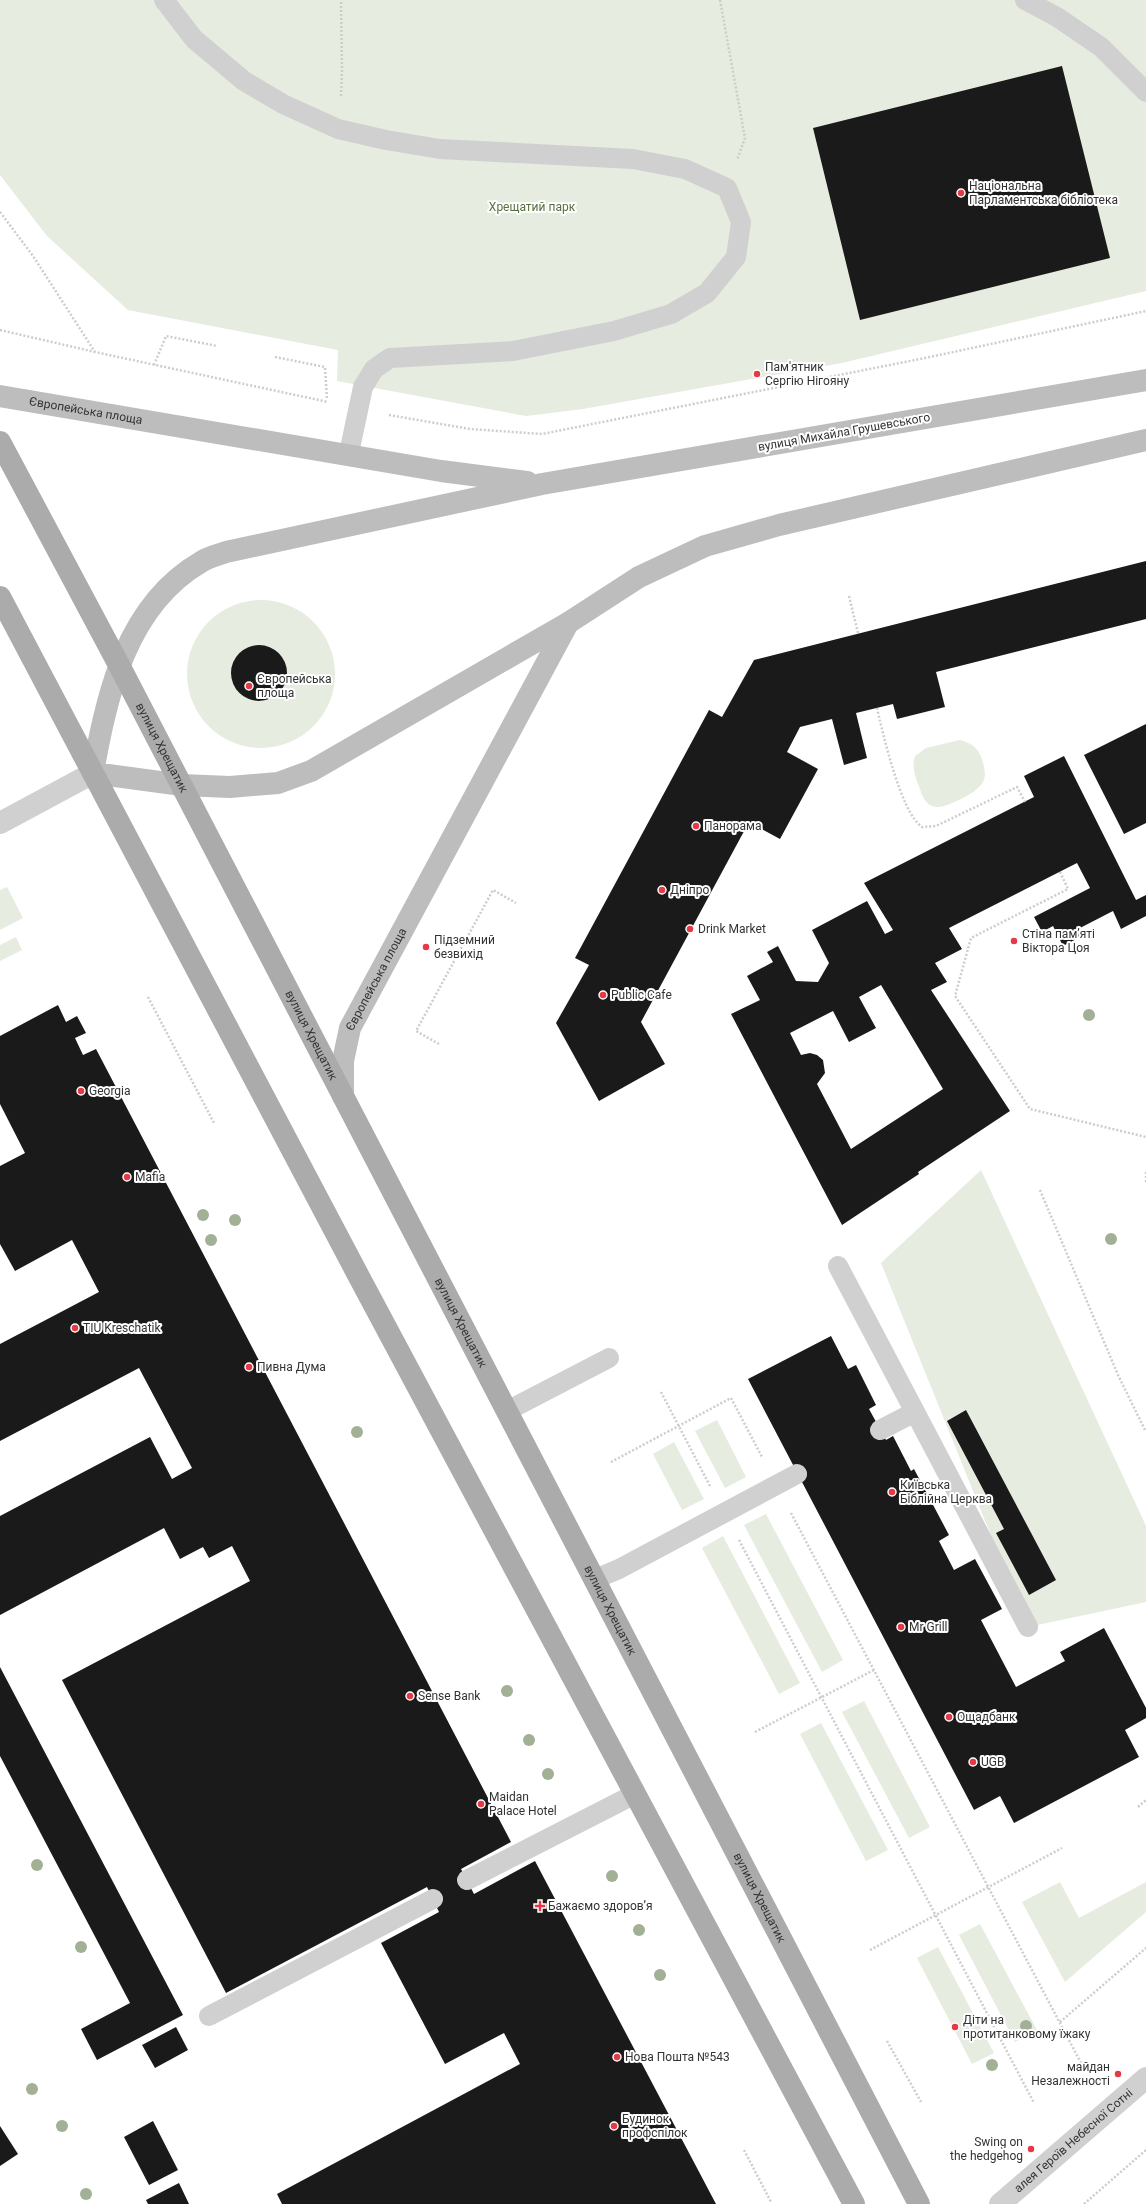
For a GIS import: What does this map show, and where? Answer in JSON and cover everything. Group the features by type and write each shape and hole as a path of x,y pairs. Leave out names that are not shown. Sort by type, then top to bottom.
{"main road":[{"name":"вулиця Михайла Грушевського","path":"542,484 1146,380"},
{"name":"Європейська площа","path":"0,396 349,453 441,470 542,484"},
{"path":"93,773 182,785 230,787 278,783 311,771 568,623 639,577 705,546 779,525 1146,440"},
{"name":"вулиця Хрещатик","path":"0,442 182,785 920,2204"},
{"path":"93,773 102,717 119,665 149,610 181,575 202,561 226,552 542,484"},
{"path":"0,597 854,2204"},
{"name":"Європейська площа","path":"343,1096 343,1061 350,1028 568,623"}],"street":[{"path":"0,823 93,773"},
{"name":"алея Героїв Небесної Сотні","path":"1000,2204 1146,2078"}],"lane":[{"path":"164,0 194,39 244,81 283,104 338,128 386,140 440,149 633,159 685,169 727,188 741,222 736,257 707,293 671,314 614,331 513,351 390,358 374,369 363,387 357,409 349,453"},
{"path":"1025,0 1057,17 1101,47 1146,92"},
{"path":"838,1266 1028,1628"},
{"path":"507,1411 609,1358"},
{"path":"880,1430 914,1412"},
{"path":"594,1579 619,1569 797,1474"},
{"path":"467,1880 635,1794"},
{"path":"210,2016 433,1898"}],"path":[{"path":"341,0 342,71"},
{"path":"720,0 745,138 727,188"},
{"path":"0,212 33,256 95,352"},
{"path":"0,330 357,409 470,429 542,434 917,360 1146,311"},
{"path":"154,365 166,336 217,346"},
{"path":"275,357 325,367 328,402"},
{"path":"849,596 858,633"},
{"path":"877,708 898,779 912,817 922,827 936,826 1017,787 1025,802"},
{"path":"1060,872 1068,889 971,938 955,996 1030,1109 1146,1137"},
{"path":"439,1044 416,1030 453,962 493,890 516,903"},
{"path":"148,997 214,1123"},
{"path":"1146,1172 1146,1184"},
{"path":"1040,1190 1115,1368 1146,1432"},
{"path":"662,1392 1034,2103"},
{"path":"611,1462 731,1398 1081,2062"},
{"path":"755,1732 874,1670"},
{"path":"1138,1807 1146,1800"},
{"path":"870,1950 1062,1848"},
{"path":"1060,2022 1146,1948"},
{"path":"887,2041 921,2102"},
{"path":"744,2150 771,2202"},
{"path":"1084,2204 1146,2150"}],"green space":[{"name":"Хрещатий парк","path":"0,0 1146,0 1146,291 842,363 583,409 526,416 337,381 338,350 128,310 47,236 0,175"},
{"path":"261,600 275,602 296,609 308,617 318,627 329,646 335,674 333,688 326,709 318,721 308,731 289,742 261,748 247,746 226,739 214,731 204,721 193,702 187,674 189,660 196,639 204,627 214,617 233,606"},
{"path":"960,740 971,744 979,752 984,767 984,780 977,789 963,798 943,806 932,806 923,798 914,773 915,756 926,748"},
{"path":"7,887 23,918 0,930 0,890"},
{"path":"16,937 22,950 0,961 0,945"},
{"path":"981,1170 1146,1526 1146,1602 1028,1627 881,1263"},
{"path":"717,1420 746,1477 725,1488 695,1431"},
{"path":"674,1442 704,1499 682,1510 653,1454"},
{"path":"766,1514 843,1660 822,1672 744,1525"},
{"path":"723,1536 800,1683 779,1694 702,1548"},
{"path":"864,1701 930,1827 909,1838 842,1712"},
{"path":"821,1723 888,1850 866,1861 800,1734"},
{"path":"1060,1882 1079,1918 1146,1882 1146,1912 1065,1982 1022,1902"},
{"path":"980,1924 1037,2030 1015,2042 959,1935"},
{"path":"938,1947 994,2053 972,2064 917,1958"}],"building":[{"name":"Національна Парламентська бібліотека","path":"1062,66 1110,258 860,320 813,128"},
{"name":"Дніпро","path":"1146,561 1146,619 936,672 945,707 897,719 893,704 856,713 867,758 844,765 832,719 800,727 787,752 818,769 780,839 749,822 641,1022 665,1064 599,1101 556,1023 589,965 575,958 709,710 722,717 754,660"},
{"path":"254,645 264,645 279,653 285,662 287,673 285,684 279,693 264,701 254,701 243,696 236,689 231,678 231,668 236,657 243,650"},
{"path":"1146,724 1146,823 1124,834 1084,755"},
{"path":"1064,756 1136,900 1146,895 1146,916 1121,929 1113,911 1080,928 1084,935 1063,946 1053,926 1042,932 1034,917 1090,888 1077,863 949,928 962,949 935,963 947,982 931,990 1010,1111 842,1225 731,1014 760,1000 747,976 773,962 767,952 778,946 796,981 818,982 829,963 812,930 867,901 885,934 893,930 864,883 1034,797 1024,776","holes":["881,985 943,1089 851,1149 817,1084 825,1073 823,1060 817,1055 810,1053 801,1055 790,1033 833,1011 849,1042 876,1028 859,997"]},
{"path":"58,1005 66,1022 77,1016 86,1033 75,1038 83,1055 96,1049 511,1842 461,1869 474,1894 535,1861 716,2204 282,2204 277,2194 520,2064 504,2033 445,2064 381,1943 439,1912 427,1887 226,1993 62,1680 250,1581 232,1546 209,1558 203,1547 180,1559 164,1528 0,1615 0,1516 150,1437 172,1479 192,1468 139,1368 0,1441 0,1344 99,1292 72,1240 15,1271 0,1244 0,1166 25,1153 0,1104 0,1036"},
{"path":"831,1336 848,1369 856,1365 876,1405 869,1409 886,1440 893,1436 911,1471 914,1469 949,1535 939,1541 954,1570 975,1559 1002,1609 981,1620 1016,1687 1065,1661 1060,1652 1104,1628 1146,1708 1146,1718 1125,1730 1139,1757 1014,1823 1000,1796 974,1810 748,1379"},
{"path":"966,1410 1056,1580 1029,1595 996,1533 1004,1529 947,1421"},
{"path":"0,1667 183,2015 97,2060 81,2029 130,2003 0,1756"},
{"path":"176,2027 188,2050 155,2068 142,2045"},
{"path":"153,2121 178,2170 149,2185 124,2137"},
{"path":"0,2126 18,2154 0,2166"},
{"path":"179,2183 189,2204 148,2204 146,2200"}],"place":[{"name":"Національна Парламентська бібліотека","path":"961,193"},
{"name":"Пам'ятник Сергію Нігояну","path":"757,374"},
{"name":"Європейська площа","path":"249,686"},
{"name":"Панорама","path":"696,826"},
{"name":"Дніпро","path":"662,890"},
{"name":"Drink Market","path":"690,929"},
{"name":"Стіна пам’яті Віктора Цоя","path":"1014,941"},
{"name":"Підземний безвихід","path":"426,947"},
{"name":"Public Cafe","path":"603,995"},
{"name":"Georgia","path":"81,1091"},
{"name":"Mafia","path":"127,1177"},
{"name":"TIU Kreschatik","path":"75,1328"},
{"name":"Пивна Дума","path":"249,1367"},
{"name":"Київська Біблійна Церква","path":"892,1492"},
{"name":"Mr Grill","path":"901,1627"},
{"name":"Sense Bank","path":"410,1696"},
{"name":"Ощадбанк","path":"949,1717"},
{"name":"UGB","path":"973,1762"},
{"name":"Maidan Palace Hotel","path":"481,1804"},
{"name":"Бажаємо здоровʼя","path":"540,1906"},
{"name":"Діти на протитанковому їжаку","path":"955,2027"},
{"name":"Нова Пошта №543","path":"617,2057"},
{"name":"майдан Незалежності","path":"1118,2074"},
{"name":"Будинок профспілок","path":"614,2126"},
{"name":"Swing on the hedgehog","path":"1031,2149"}]}
